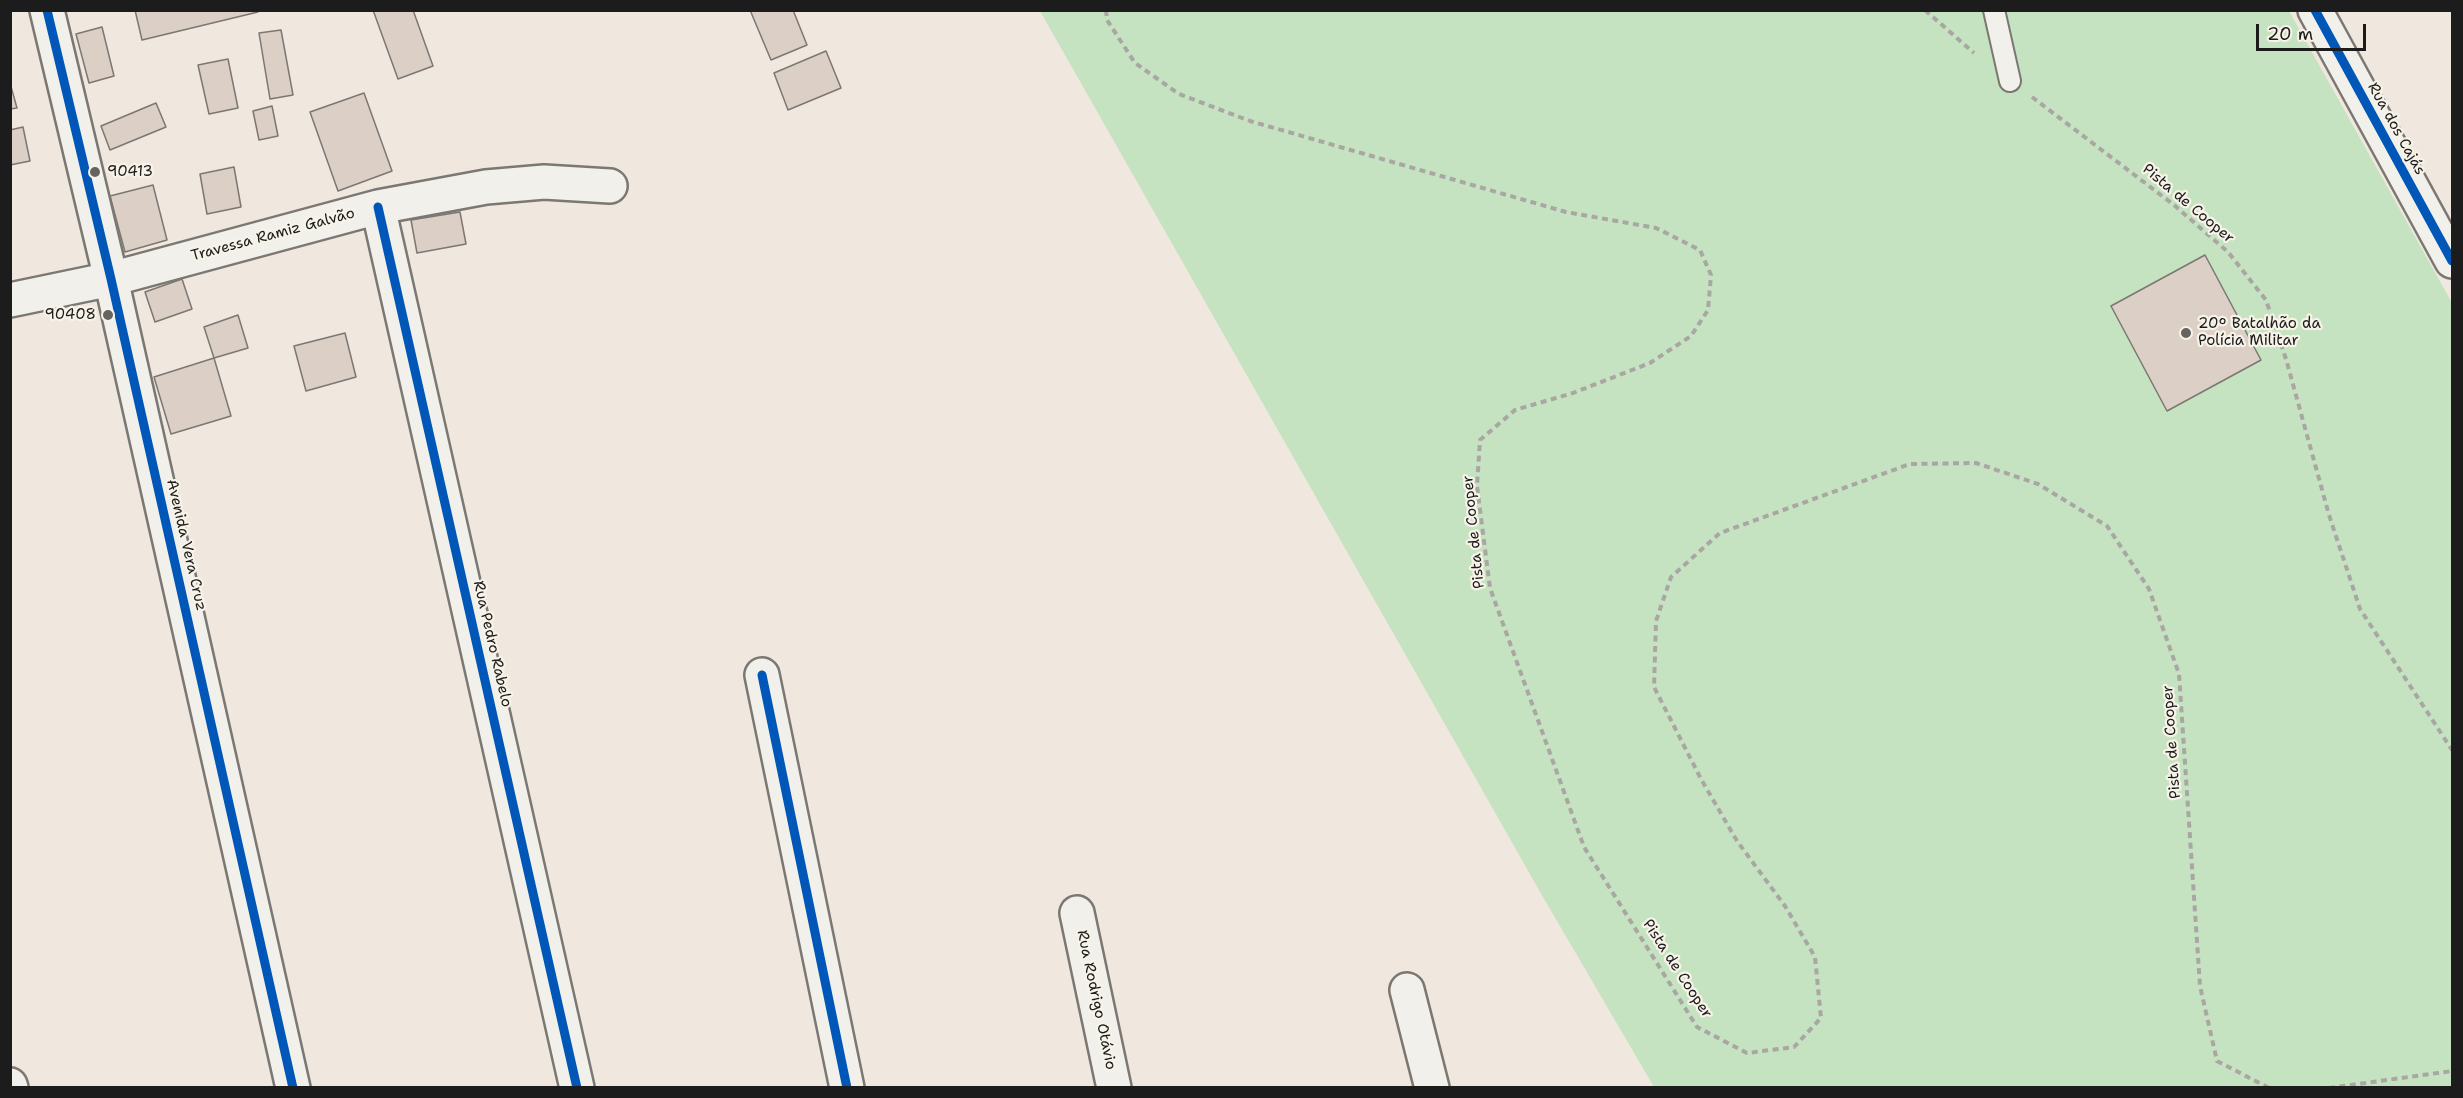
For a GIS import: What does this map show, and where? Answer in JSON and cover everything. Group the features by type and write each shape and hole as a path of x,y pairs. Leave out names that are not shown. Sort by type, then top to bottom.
{"street":[{"name":"Avenida Vera Cruz","path":"47,10 111,279 293,1088"},
{"name":"Rua dos Cajás","path":"2315,10 2452,261"},
{"name":"Travessa Ramiz Galvão","path":"10,300 111,279 378,207 486,187 533,183 610,186"},
{"name":"Rua Pedro Rabelo","path":"378,207 577,1088"},
{"path":"762,675 847,1088"},
{"name":"Rua Rodrigo Otávio","path":"1077,913 1114,1088"},
{"path":"1407,990 1432,1088"}],"lane":[{"path":"1994,10 2010,81"}],"path":[{"path":"2329,1088 2452,1071"}],"green space":[{"path":"1040,11 2289,11 2452,303 2452,1087 1654,1087 1543,897"}],"building":[{"path":"135,10 258,10 258,12 142,40"},
{"path":"373,10 413,10 433,66 398,79"},
{"path":"750,10 793,10 807,45 771,60"},
{"path":"102,27 114,76 89,83 76,34"},
{"path":"281,30 293,95 270,99 259,33"},
{"path":"826,51 841,88 788,110 774,73"},
{"path":"228,59 238,108 209,114 198,65"},
{"path":"10,83 17,108 10,109"},
{"path":"364,93 392,171 338,191 310,112"},
{"path":"156,103 166,127 110,150 101,126"},
{"path":"272,106 278,136 259,140 253,111"},
{"path":"23,127 30,161 10,165 10,130"},
{"path":"234,167 241,207 207,214 200,174"},
{"path":"153,185 167,240 125,252 110,196"},
{"path":"460,212 466,244 417,253 411,220"},
{"name":"20º Batalhão da Polícia Militar","path":"2205,255 2261,360 2167,411 2111,306"},
{"path":"182,279 192,309 155,322 145,292"},
{"path":"238,315 248,348 214,358 204,327"},
{"path":"345,333 356,377 306,391 294,346"},
{"path":"214,358 231,416 171,434 154,377"}],"cycle path":[{"path":"47,10 111,279 293,1088"},
{"path":"2315,10 2452,261"},
{"path":"378,207 577,1088"},
{"path":"762,675 847,1088"}],"place":[{"name":"90413","path":"95,172"},
{"name":"90408","path":"108,315"},
{"name":"20º Batalhão da Polícia Militar","path":"2186,333"}]}
